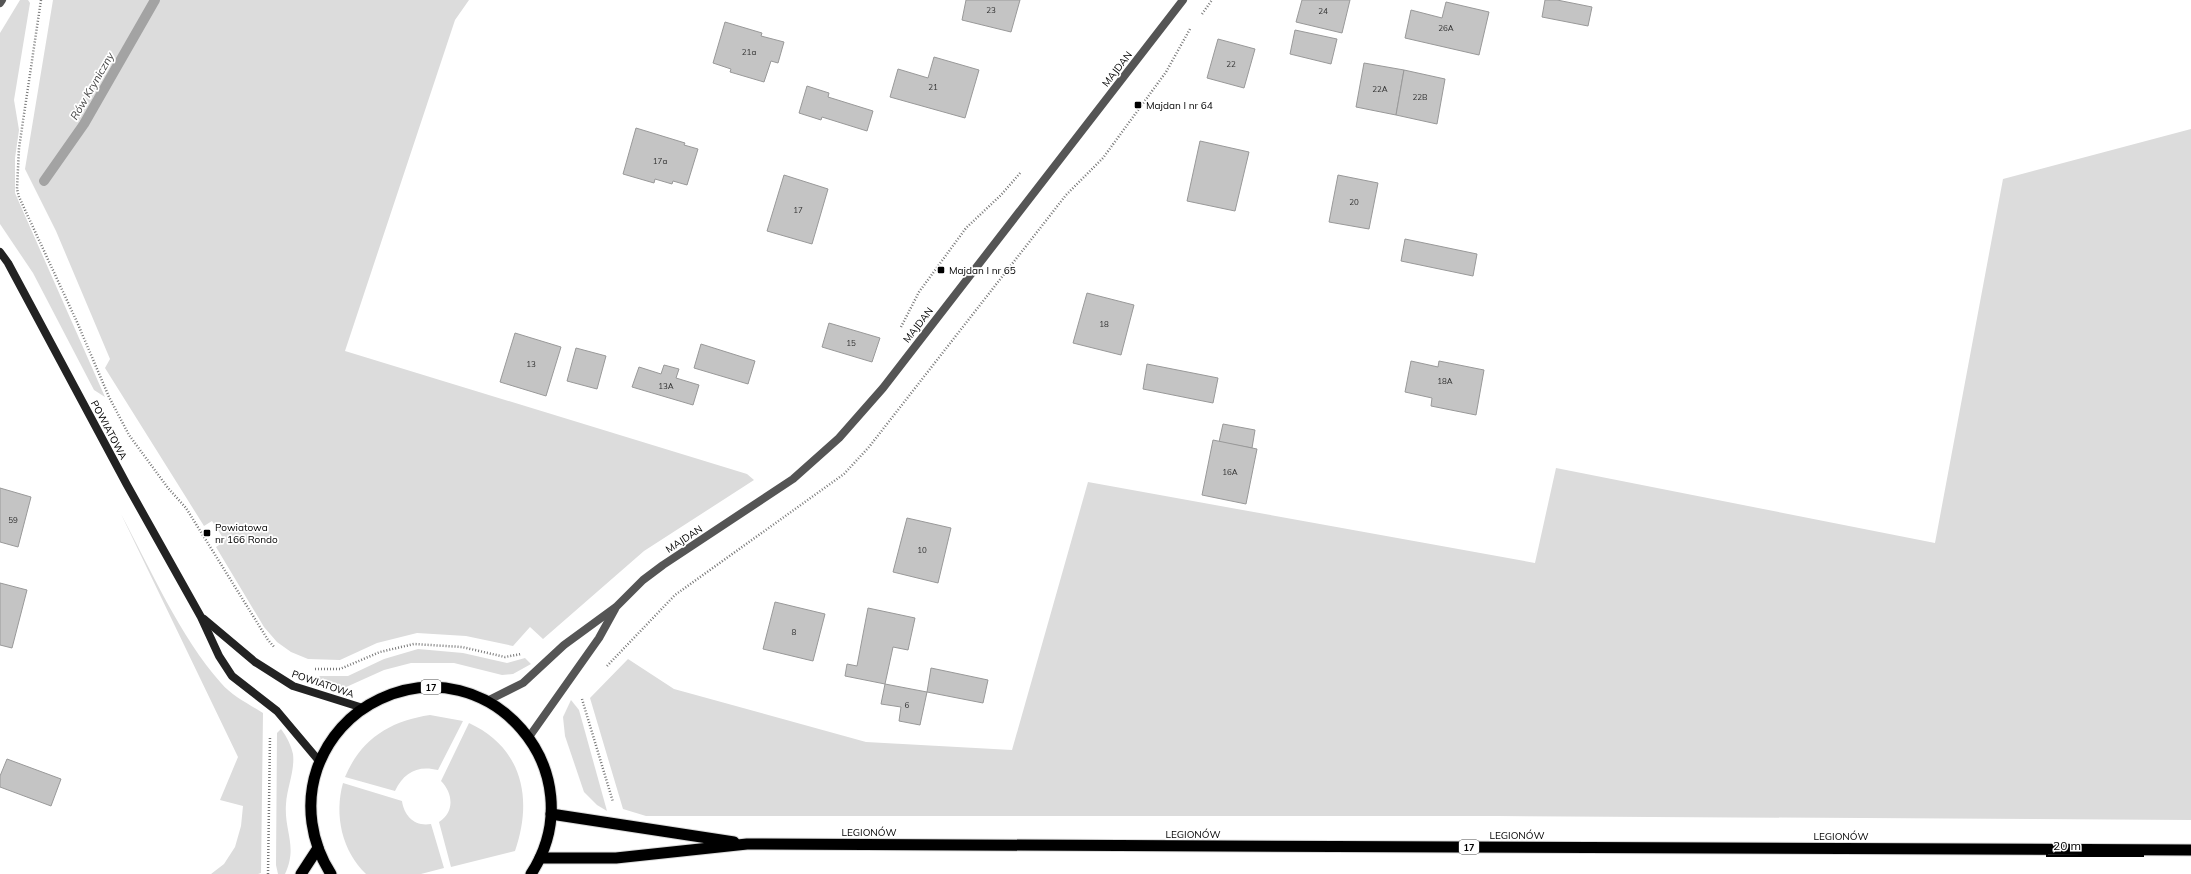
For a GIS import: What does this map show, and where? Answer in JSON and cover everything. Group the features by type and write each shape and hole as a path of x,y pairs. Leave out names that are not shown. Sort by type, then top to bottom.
{"highway":[{"name":"17","path":"331,874 318,848 312,827 311,805 313,783 320,762 337,732 363,708 395,693 418,688 454,689 487,701 514,720 536,749 546,774 551,800 551,814 547,837 540,858 531,874"},
{"name":"LEGIONÓW","path":"551,814 746,844"},
{"name":"LEGIONÓW","path":"540,858 616,858 746,844 2191,850"},
{"path":"301,874 318,848"}],"main road":[{"name":"POWIATOWA","path":"0,252 8,262 142,512 202,617 212,643 232,676 277,711 320,762"},
{"name":"POWIATOWA","path":"202,617 255,662 293,686 363,708"}],"street":[{"name":"MAJDAN","path":"487,701 523,683 569,641 616,607 643,580 663,565 793,479 839,438 883,388 1184,0"},
{"name":"MAJDAN","path":"528,737 599,638 616,607"}],"path":[{"path":"41,0 19,148 17,188 19,197 109,397 129,435 168,488 186,508 268,640 277,650"},
{"path":"900,331 919,292 966,228 1022,171"},
{"path":"1062,192 1066,195"},
{"path":"311,669 340,669 380,652 414,644 462,647 505,657 528,653"},
{"path":"268,874 270,729"}],"shaded area":[{"path":"20,0 28,0 30,3 14,100 19,130 15,158 15,193 105,397 94,390 33,273 0,224 0,33"},
{"path":"53,0 469,0 455,20 345,351 747,474 754,480 644,551 543,639 530,627 513,646 466,636 417,633 377,643 340,660 308,659 291,652 277,642 264,627 216,547 225,541 212,521 204,526 105,368 110,359 56,231 25,169"},
{"path":"2191,129 2191,820 1498,816 646,816 623,809 590,698 628,659 674,689 866,742 1012,750 1088,482 1535,563 1556,468 1935,543 2003,179"},
{"path":"121,514 166,602 206,665 225,688 241,700 263,713 261,873 211,874 224,864 235,847 241,826 243,806 220,800 238,757"},
{"path":"418,649 463,653 507,663 525,658 531,664 513,674 502,675 454,663 411,663 384,670 344,688 323,686 314,683 320,676 348,676 384,659"},
{"path":"571,700 579,710 607,811 597,805 584,792 565,736 563,717"},
{"path":"430,715 463,721 438,770 424,768 418,769 407,775 395,791 345,777 359,752 378,734 402,722"},
{"path":"469,723 487,734 502,746 512,761 519,777 523,794 523,813 515,851 451,867 439,822 448,813 450,808 450,797 441,781"},
{"path":"281,729 290,744 293,754 292,773 286,804 287,823 291,847 289,864 285,874 278,874 276,865 277,733"},
{"path":"343,783 402,801 405,811 411,819 420,824 431,824 444,868 421,874 366,874 351,855 342,832 339,807"}],"building":[{"path":"966,0 1020,0 1011,32 962,20"},
{"path":"1302,0 1350,0 1342,33 1296,22"},
{"path":"1545,0 1557,0 1592,7 1588,26 1542,17"},
{"path":"1446,2 1489,12 1479,55 1405,38 1411,10 1442,18"},
{"path":"725,22 762,33 761,36 784,42 778,63 771,61 764,82 730,72 731,69 713,63"},
{"path":"1295,30 1337,39 1331,64 1290,54"},
{"path":"1218,39 1255,49 1244,88 1207,78"},
{"path":"934,57 979,70 965,118 890,97 898,69 928,78"},
{"path":"1364,63 1404,70 1396,115 1356,107"},
{"path":"1404,70 1445,79 1437,124 1396,115"},
{"path":"807,86 829,93 828,97 873,111 867,131 822,117 821,120 799,113"},
{"path":"636,128 685,143 684,145 698,149 687,185 673,181 672,184 655,179 654,183 623,174"},
{"path":"1200,141 1249,152 1235,211 1187,201"},
{"path":"784,175 828,189 812,244 767,231"},
{"path":"1338,175 1378,183 1369,229 1329,222"},
{"path":"1405,239 1477,254 1473,276 1401,261"},
{"path":"1087,293 1134,305 1121,355 1073,343"},
{"path":"829,323 880,338 872,362 822,347"},
{"path":"515,333 561,347 546,396 500,382"},
{"path":"701,344 755,361 748,384 694,368"},
{"path":"576,348 606,356 597,389 567,381"},
{"path":"1411,361 1438,367 1439,361 1484,370 1476,415 1431,406 1432,398 1405,392"},
{"path":"1147,364 1218,378 1213,403 1143,389"},
{"path":"664,365 679,369 676,378 699,385 693,405 632,387 639,367 661,374"},
{"path":"1223,424 1255,430 1252,448 1219,442"},
{"path":"1213,440 1257,449 1246,504 1202,495"},
{"path":"0,488 31,497 18,547 0,542"},
{"path":"907,518 951,528 938,583 893,572"},
{"path":"0,583 27,590 12,648 0,645"},
{"path":"775,602 825,614 813,661 763,649"},
{"path":"868,608 915,618 908,650 893,647 885,684 845,676 847,664 857,666"},
{"path":"931,668 988,680 983,703 927,692"},
{"path":"885,684 927,692 920,725 899,721 901,707 881,704"},
{"path":"7,759 61,779 51,806 0,787 0,776"}],"waterway":[{"name":"Rów Kryniczny","path":"44,181 84,124 155,0"}],"place":[{"name":"Majdan I nr 64","path":"1138,105"},
{"name":"Majdan I nr 65","path":"941,270"},
{"name":"Powiatowa nr 166 Rondo","path":"207,533"}]}
